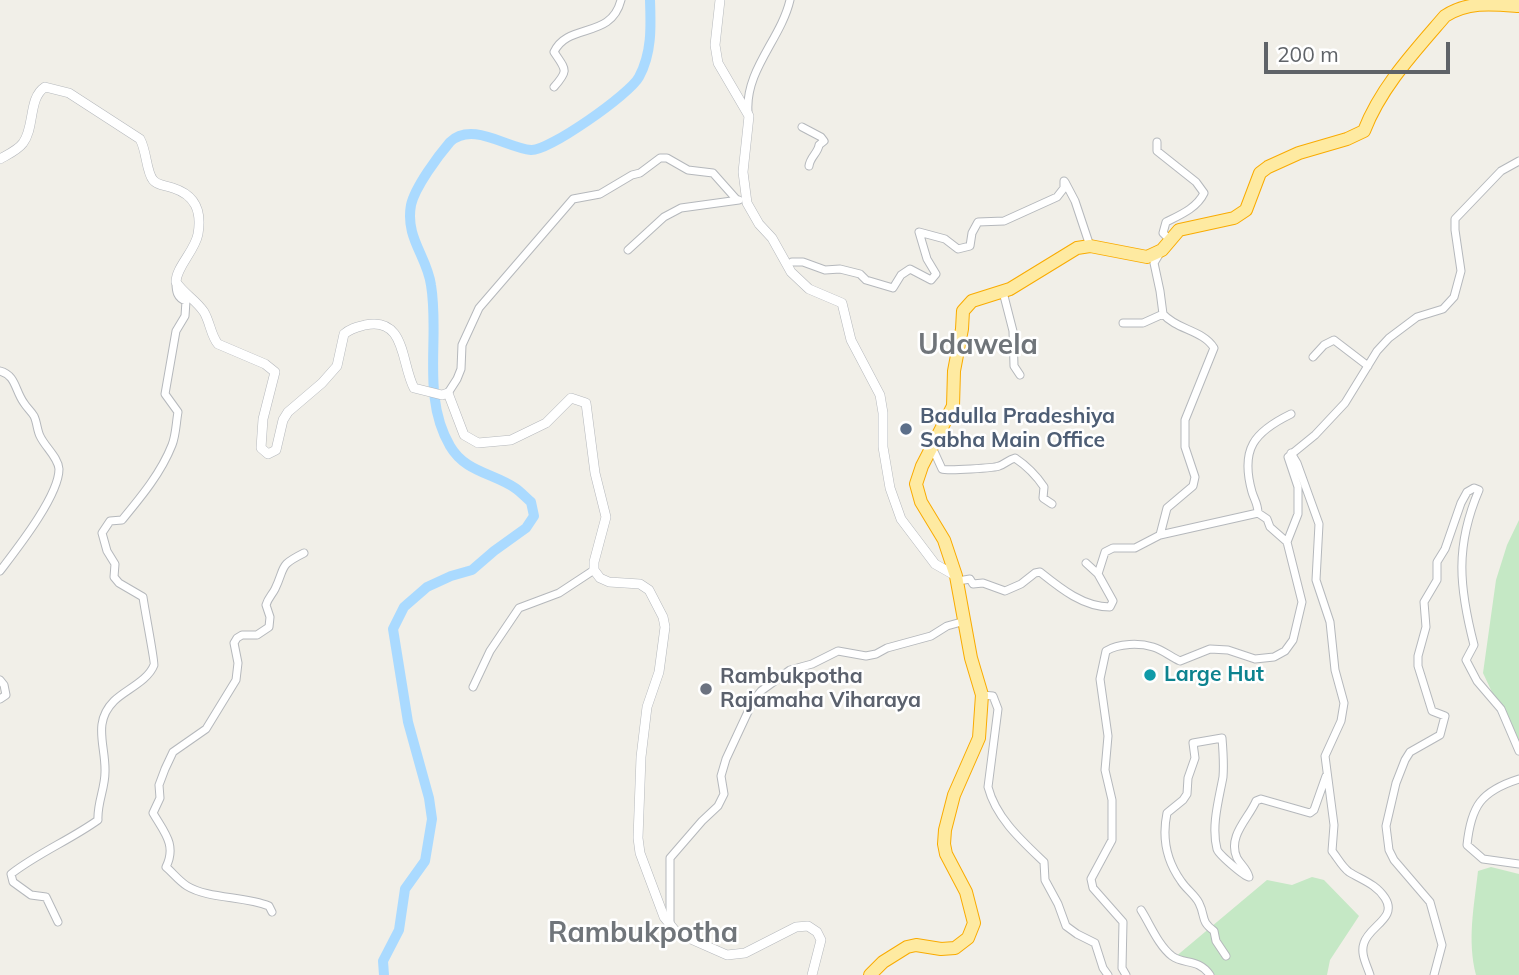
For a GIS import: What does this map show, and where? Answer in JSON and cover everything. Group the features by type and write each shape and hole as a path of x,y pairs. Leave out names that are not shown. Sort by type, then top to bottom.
{"highway":[{"path":"870,975 907,947 916,945 955,948 968,938 973,930 972,911 944,844 954,795 979,738 982,695 971,658 957,578 944,540 917,490 918,477 953,406 954,371 963,311 972,301 1003,292 1077,248 1090,246 1147,257 1166,245 1179,230 1234,218 1246,210 1261,173 1275,163 1364,131 1374,106 1386,88 1445,16 1458,8 1482,4 1519,6"}],"street":[{"path":"554,88 566,70 554,52 557,45 563,39 606,25 618,11 621,0"},
{"path":"720,0 715,45 718,62 749,116"},
{"path":"742,201 749,116 747,102 755,72 778,33 790,0"},
{"path":"0,159 24,143 41,89 45,86 69,93 140,139 146,150 151,178 157,184 184,193 198,206 200,224 192,253 176,276 176,293 186,301 185,316 176,331 165,394 178,412 175,436 153,480 133,507 122,520 110,521 102,533 107,551 115,564 114,577 119,583 143,597 154,666 113,702 102,720 101,739 106,773 98,820 78,834 34,857 11,874 13,882 32,895 46,897 58,922"},
{"path":"802,127 824,141 810,160 809,166"},
{"path":"1157,142 1157,151 1196,182 1205,193 1202,199 1187,211 1166,222 1163,233 1166,245 1154,263 1163,314 1173,323 1204,338 1214,348 1185,420 1185,447 1195,477 1193,486 1167,508 1160,535"},
{"path":"445,394 461,369 462,345 479,308 573,199 600,194 640,173 660,158 667,158 688,170 713,173 742,201 772,238 791,272 809,289 842,303 851,340 880,395 883,447 890,488 901,519 935,564 957,578 970,579 973,584 983,583 1005,591 1040,572 1077,598 1110,607 1113,601 1111,594 1098,574 1086,563"},
{"path":"1287,542 1298,514 1298,487 1288,457 1315,435 1345,403 1389,338 1418,317 1443,309 1454,297 1461,271 1455,219 1501,171 1519,161"},
{"path":"792,262 803,262 825,270 860,274 866,279 893,288 901,275 909,269 931,280 936,274 927,259 919,232 945,239 958,249 970,247 972,233 978,222 1004,221 1057,197 1064,188 1064,181 1075,201 1090,246"},
{"path":"628,250 664,217 681,208 742,201"},
{"path":"176,282 203,311 211,327 213,339 218,344 274,369 276,375 263,419 261,447 268,454 276,450 283,420 288,412 322,383 337,366 344,334 353,328 380,323 390,328 400,346 412,386 421,392 445,394"},
{"path":"1003,292 1013,331 1014,366 1020,375"},
{"path":"1123,323 1143,323 1163,314"},
{"path":"1313,357 1324,345 1334,340 1368,366"},
{"path":"0,371 7,372 15,382 21,400 33,413 40,437 59,468 54,488 23,541 0,571"},
{"path":"445,394 464,435 478,443 511,440 545,423 570,398 586,403 595,473 606,517 594,570 600,578 610,582 640,584 649,590 663,617 665,627 659,672 648,707 641,757 638,838 640,853 664,917 677,933 727,955 745,954 796,927 808,926 817,932 821,940 812,975"},
{"path":"1126,975 1122,968 1123,922 1093,888 1091,879 1112,840 1112,800 1104,769 1108,736 1100,679 1104,658 1111,648 1129,645 1155,648 1180,661 1210,649 1228,650 1255,659 1275,657 1285,651 1293,640 1302,602 1287,542 1270,527 1267,519 1258,513 1249,466 1252,443 1264,428 1291,414"},
{"path":"932,446 942,469 949,471 975,467 984,470 1000,466 1014,458 1030,468 1044,487 1043,498 1052,504"},
{"path":"1291,453 1319,524 1316,580 1330,622 1335,670 1344,702 1341,721 1325,756 1334,825 1332,850 1347,870 1376,888 1389,908 1387,915 1364,942 1363,955 1370,975"},
{"path":"1434,975 1442,946 1430,902 1394,860 1389,850 1386,826 1396,783 1405,760 1410,752 1440,735 1445,716 1432,711 1418,666 1426,627 1424,602 1437,580 1437,562 1445,549 1461,503 1467,492 1474,488 1479,490 1467,517 1461,576 1463,604 1475,645 1466,660 1476,681 1501,709 1519,751"},
{"path":"1098,574 1105,552 1113,548 1135,548 1160,535 1258,513"},
{"path":"272,912 269,906 254,900 189,887 176,877 166,867 171,857 170,843 153,813 160,798 159,785 164,769 173,752 206,729 236,680 238,663 234,643 242,635 257,635 269,627 270,617 266,605 282,567 287,561 304,553"},
{"path":"473,687 490,651 519,608 559,593 594,570"},
{"path":"670,925 670,858 718,806 724,794 721,776 726,759 753,701 761,691 790,670 812,664 838,651 866,656 876,654 887,648 931,636 947,626 965,621"},
{"path":"0,680 6,695 0,699"},
{"path":"982,695 993,695 998,709 988,787 990,794 1012,831 1044,862 1045,880 1066,926 1095,943 1108,975"},
{"path":"1226,956 1216,941 1214,931 1204,924 1199,903 1180,879 1165,848 1164,828 1167,813 1187,794 1188,778 1195,758 1193,743 1222,737 1223,774 1216,809 1216,848 1220,855 1249,877 1237,858 1236,840 1240,824 1252,811 1256,801 1261,799 1310,813 1314,810 1326,776"},
{"path":"1519,779 1493,789 1479,801 1470,821 1467,845 1483,859 1519,864"},
{"path":"1141,910 1174,958 1204,967 1210,975"}],"green space":[{"path":"1519,520 1519,745 1483,673 1496,580 1507,545"},
{"path":"1491,867 1519,874 1519,975 1476,975 1472,936 1478,871"},
{"path":"1312,877 1324,880 1359,916 1330,960 1327,975 1210,975 1204,967 1174,958 1267,880 1292,885"}],"waterway":[{"path":"384,975 383,961 399,930 405,889 425,861 432,819 429,798 408,722 393,629 404,607 427,587 472,570 526,528 534,516 531,502 517,490 471,467 456,455 441,427 434,387 431,285 411,227 411,205 433,163 450,142 459,136 479,135 531,150 540,148 571,132 621,96 639,77 646,59 650,0"}],"place":[{"name":"Badulla Pradeshiya Sabha Main Office","path":"906,429"},
{"name":"Large Hut","path":"1150,675"},
{"name":"Rambukpotha Rajamaha Viharaya","path":"706,689"}],"district":[{"name":"Udawela","path":"978,346"},
{"name":"Rambukpotha","path":"643,934"}]}
